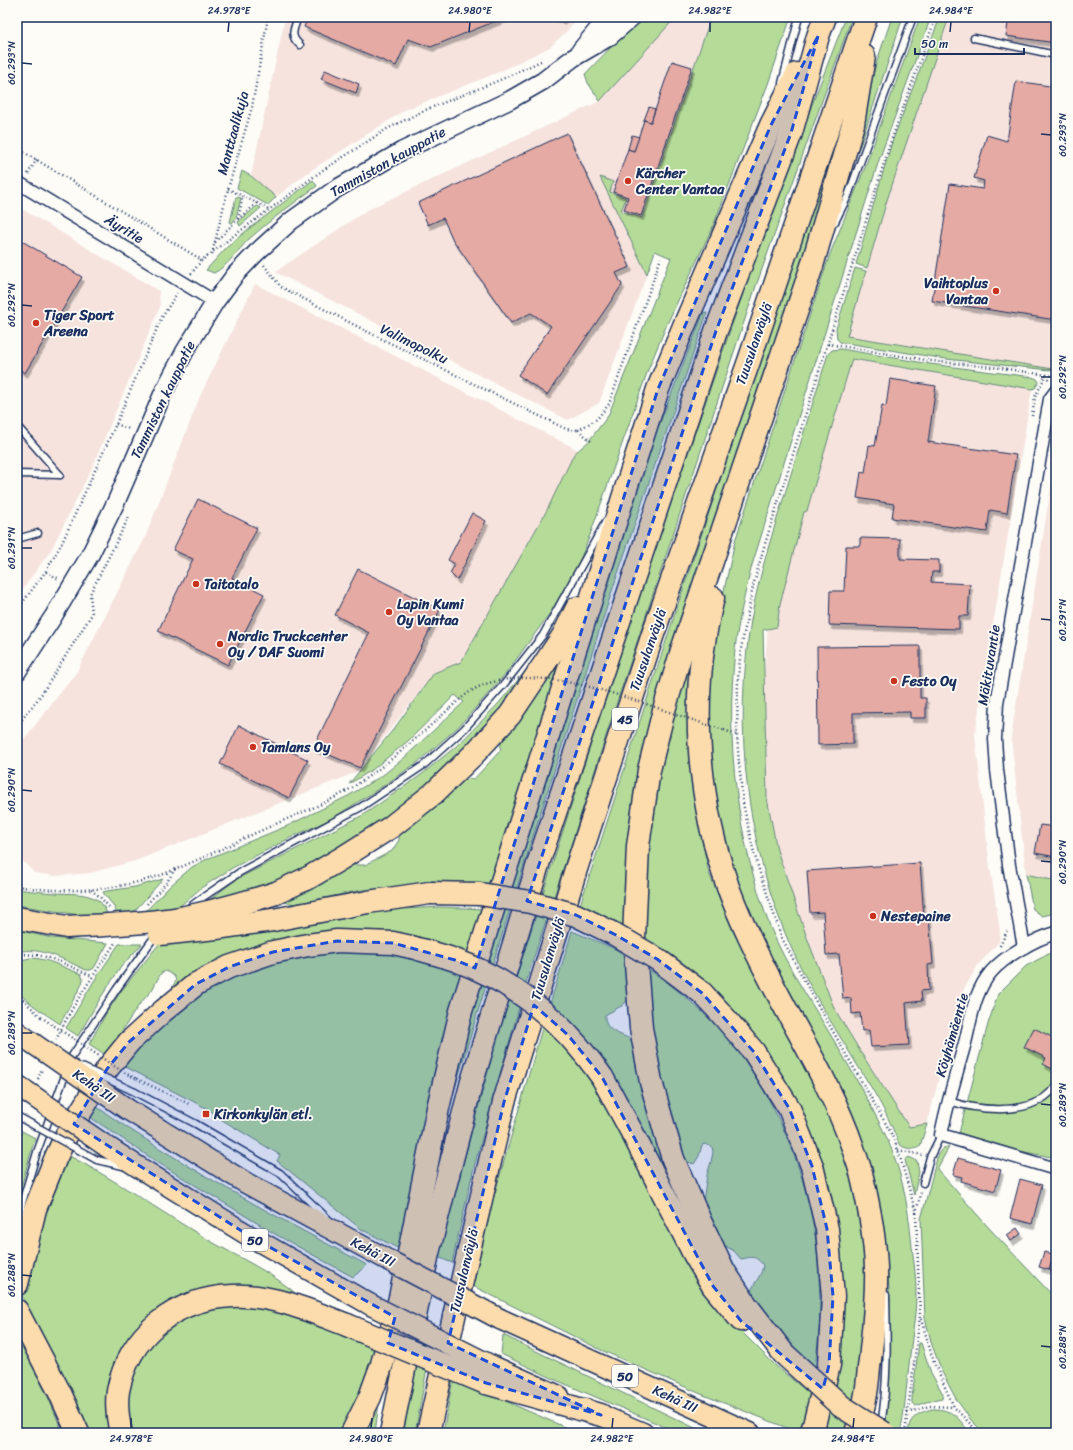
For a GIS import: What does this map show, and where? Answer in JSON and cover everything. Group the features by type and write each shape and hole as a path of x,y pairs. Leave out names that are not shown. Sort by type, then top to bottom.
{"highway":[{"name":"Tuusulanväylä","path":"428,1433 504,1102 576,869 653,634 746,369 866,17"},
{"path":"784,1354 747,1306 724,1271 673,1159 651,1082 641,1028 634,938 638,846 649,770 664,710 682,650 812,266 853,124 870,17"},
{"path":"67,927 123,924 180,918 231,907 276,893 310,877 391,827 434,793 510,716 563,636 611,523 628,479 658,389 681,333 771,125 821,27"},
{"path":"391,1433 428,1253 469,1093 537,868 716,331 791,133 821,27"},
{"path":"762,412 706,627 700,682 699,734 702,776 714,842 728,888 747,932 779,996 826,1082 845,1125 862,1176 872,1227 876,1268 875,1319 866,1392 856,1433"},
{"path":"352,1433 370,1397 382,1364 400,1298 438,1108 461,1010 611,523"},
{"path":"17,918 122,935 169,934 274,920 368,902 430,893 480,894 530,902 576,915 616,935 657,959 702,993 754,1052 789,1108 812,1166 827,1229 833,1296 829,1365 811,1433"},
{"path":"17,1284 35,1209 56,1156 67,1134 107,1069 129,1042 163,1010 196,984 229,967 273,952 337,941 393,943 455,960 488,974 518,992 545,1013 586,1055 602,1077 694,1254 713,1286 741,1321 784,1354 841,1406 884,1433"},
{"name":"Kehä III","path":"24,1037 131,1100 246,1183 388,1260 500,1318 750,1433"},
{"name":"50","path":"26,1085 101,1153 143,1170 248,1235 488,1374"},
{"path":"121,1433 118,1418 118,1392 123,1370 133,1350 146,1333 165,1316 185,1306 207,1298 233,1296 261,1298 295,1305 347,1326 488,1374 601,1415 643,1433"},
{"path":"17,1311 60,1394 78,1433"}],"main road":[{"name":"Tammiston kauppatie","path":"573,58 608,17"},
{"name":"Tammiston kauppatie","path":"17,672 53,617 90,555 116,502 164,391 185,351 215,302 235,275 291,221 336,189 402,151 510,100 543,81 573,58 609,37 632,17"}],"street":[{"name":"Äyritie","path":"17,182 215,302"},
{"name":"Mäkituvantie","path":"1024,947 1009,865 997,770 995,739 997,704 1050,399 1056,391"},
{"name":"Köyhämäentie","path":"941,1135 948,1101 974,1004 981,987 991,972 1007,958 1024,947 1056,933"},
{"path":"941,1135 1056,1169"}],"lane":[{"path":"298,17 293,33 294,40 300,45"},
{"path":"780,89 799,17"},
{"path":"830,231 848,196 913,17"},
{"path":"974,38 1056,55"},
{"path":"771,125 778,96"},
{"path":"812,266 827,238"},
{"path":"17,426 60,475 17,474"},
{"path":"614,506 628,479"},
{"path":"17,1229 22,1203 37,1152 72,1056 116,990 156,936 199,900 240,872 361,807 424,766 464,729 506,683 543,635 611,523"},
{"path":"17,539 38,533"},
{"path":"948,1101 973,1108 1000,1110 1027,1105 1045,1097 1054,1088"},
{"path":"17,1116 101,1153"},
{"path":"923,1182 930,1157 941,1135"},
{"path":"876,1268 886,1293 887,1345 885,1401 879,1433"}],"path":[{"name":"Manttaalikuja","path":"212,254 228,189 252,107 268,17"},
{"path":"905,1433 920,1316 916,1213 898,1150 890,1131 811,993 782,938 758,870 743,803 737,735 738,678 741,649 753,586 764,546 890,144 936,17"},
{"path":"17,610 46,572 62,542 116,424 161,319 176,294 202,260 323,170 400,122 500,80 546,58"},
{"path":"17,148 202,260"},
{"path":"228,189 265,207 268,210"},
{"path":"238,219 243,196"},
{"path":"215,242 238,219 257,203"},
{"name":"Valimopolku","path":"256,254 282,287 374,335 566,429 578,430"},
{"path":"592,442 578,430 597,419 608,404 661,258"},
{"path":"828,344 932,361 1001,368 1046,375 1056,391"},
{"path":"116,424 129,429"},
{"path":"17,726 41,695 92,614 90,594 129,517"},
{"path":"17,881 18,886 64,890 91,890 133,883 176,869 332,798 358,784 405,748 465,695 481,686 496,681 514,679 555,680 578,684 607,691 737,735"},
{"path":"145,906 167,882 176,869"},
{"path":"55,1043 65,1022 92,976 118,938"},
{"path":"17,955 25,954 45,956 92,976"},
{"path":"17,994 40,1017 123,1072 189,1104"},
{"path":"26,1085 45,1064"},
{"path":"17,1138 22,1123"},
{"path":"898,1150 930,1157"},
{"path":"916,1213 923,1182"},
{"path":"920,1316 934,1363 954,1407 979,1433"},
{"path":"908,1413 929,1406 954,1407"}],"highlighted area":[{"path":"818,36 791,133 716,331 527,901 576,915 616,935 657,959 702,993 754,1052 789,1108 812,1166 827,1229 833,1296 829,1365 823,1389 741,1321 713,1286 602,1077 568,1035 534,1005 504,1102 448,1343 601,1415 486,1383 388,1343 395,1317 248,1235 74,1124 107,1069 129,1042 196,984 229,967 273,952 337,941 393,943 455,960 475,968 658,389 771,125"}],"shaded area":[{"path":"284,17 578,17 567,31 550,47 499,72 405,110 310,171 276,197 251,176"},
{"path":"676,17 717,17 678,190 599,403 568,420 275,272 367,210 600,101"},
{"path":"949,17 1056,17 1056,370 847,336 887,200"},
{"path":"17,206 159,291 160,307 91,470 51,550 17,597"},
{"path":"255,284 578,450 598,458 469,676 434,674 357,772 135,861 90,873 56,876 34,873 17,855 17,748 76,673 145,538 200,396"},
{"path":"843,358 1032,389 975,734 989,860 1000,931 999,942 978,965 964,989 954,1020 927,1124 909,1127 834,1008 806,935 777,850 767,798 764,676 770,600"},
{"path":"1056,455 1056,881 1026,874 1011,737"}],"green space":[{"path":"647,17 676,17 600,101 588,83 585,74 623,35"},
{"path":"711,17 791,17 768,84 714,224 667,324 648,370 578,565 553,609 507,672 486,696 458,727 418,762 333,818 234,867 201,888 173,912 142,915 171,885 192,867 207,859 287,826 348,796 383,775 404,758 464,702 455,695 408,741 372,770 349,784 396,726 434,673 461,662 547,510 574,454 588,442 608,416 671,258 655,251 647,274 600,177 613,182 610,192 626,198 621,211 642,218"},
{"path":"846,17 852,17 756,286 615,708 530,969 474,1167 452,1263 438,1257 497,1037 656,546 747,281"},
{"path":"892,17 903,17 860,146 850,168 862,114 877,61"},
{"path":"920,17 931,17 879,160 752,565 736,639 732,685 733,756 736,791 742,827 759,896 771,929 790,967 848,1064 874,1112 893,1154 906,1199 915,1270 916,1302 900,1433 886,1425 890,1349 890,1299 882,1215 860,1133 736,891 709,776 706,712 715,631 735,541 830,254 864,170"},
{"path":"940,17 949,17 887,200 867,268 856,264 892,142"},
{"path":"839,136 801,270 701,564 627,928 579,908 681,595 836,138"},
{"path":"242,171 251,176 276,197 268,205 237,188"},
{"path":"313,180 317,186 257,232 224,266 214,273 206,270 226,248 246,231"},
{"path":"236,197 241,198 236,218 232,223 230,222"},
{"path":"257,206 261,208 240,226 238,222"},
{"path":"855,268 866,271 847,336 1053,369 1050,370 946,359 840,342 837,339 836,329"},
{"path":"704,312 707,313 614,585 534,833 447,1115 451,1077 640,480 655,435"},
{"path":"841,349 930,364 1032,377 1037,379 1039,382 1035,388 1032,389 852,359 807,511 804,512 780,604 777,627 763,630 767,798 777,850 806,935 834,1008 909,1127 927,1124 920,1146 912,1148 907,1148 899,1144 879,1101 821,1005 790,945 775,906 763,867 747,786 743,703 746,661 754,603 762,570 828,354 832,350"},
{"path":"698,621 690,712 691,770 698,821 709,873 733,931 788,1036 818,1088 835,1125 855,1186 864,1236 866,1281 866,1318 856,1403 833,1385 841,1306 841,1258 835,1214 825,1171 809,1128 789,1087 765,1049 737,1013 705,981 670,954 642,937 642,890 657,777"},
{"path":"575,626 491,887 420,884 362,890 296,904 283,902 285,898 346,865 365,865 392,851 399,840 399,830 462,780 474,779 500,751 502,736"},
{"path":"555,631 512,699 467,751 369,834 263,889 201,906 237,879 363,815 421,775 460,743 498,704 532,663"},
{"path":"1026,874 1056,881 1056,913 1042,916 1033,909"},
{"path":"163,879 131,915 118,916 113,905 103,892 135,887"},
{"path":"17,889 50,893 77,894 93,897 104,907 108,916 79,915 17,905"},
{"path":"440,907 485,909 470,956 364,934 170,992 176,980 174,976 166,971 161,973 152,990 139,1005 106,1055 89,1044 107,1012 122,990 159,944 385,910"},
{"path":"17,930 52,938 108,943 94,968 91,970 86,970 44,952 17,952"},
{"path":"572,931 613,948 627,956 630,997 623,1005 605,1015 605,1021 610,1029 632,1040 687,1215 550,1004"},
{"path":"119,944 142,944 121,967 78,1036 66,1028 94,981"},
{"path":"335,950 393,953 465,973 403,1251 361,1229 277,1161 280,1155 214,1115 214,1113 206,1108 118,1063 162,1018 222,979 259,965"},
{"path":"1056,950 1056,1158 1020,1151 959,1133 988,1024 998,994 1026,966"},
{"path":"30,958 50,961 81,974 83,979 82,984 60,1024 30,1003 17,989 17,961"},
{"path":"643,966 689,1000 730,1041 756,1074 787,1137 808,1198 816,1241 820,1311 815,1368 784,1339 763,1314 751,1292 763,1265 755,1258 741,1259 734,1251 717,1241 702,1208 707,1175 713,1152 712,1147 705,1144 702,1145 699,1156 694,1164 685,1161 654,1054"},
{"path":"543,1025 561,1039 600,1091 664,1220 701,1281 730,1320 776,1366 810,1394 800,1433 701,1394 601,1350 473,1286 492,1203"},
{"path":"91,1103 158,1147 226,1188 367,1265 353,1277 275,1234 157,1162 84,1113"},
{"path":"22,1131 35,1138 17,1201 17,1147"},
{"path":"949,1147 937,1169 989,1228 1056,1299 1056,1433 984,1433 971,1420 956,1399 942,1372 932,1345 925,1318 921,1219 938,1154 943,1148"},
{"path":"64,1153 118,1183 205,1238 256,1266 281,1282 303,1300 178,1300 155,1312 141,1324 108,1420 109,1433 89,1433 21,1294 37,1224"},
{"path":"909,1157 917,1161 919,1172 914,1195 905,1160"},
{"path":"227,1305 267,1310 305,1319 379,1347 361,1395 343,1433 127,1433 125,1402 136,1361 158,1333 187,1316"},
{"path":"503,1335 708,1433 679,1433 556,1380 501,1354"},
{"path":"17,1336 48,1397 63,1433 20,1433 17,1393"},
{"path":"919,1343 921,1343 931,1373 943,1394 942,1399 915,1406 912,1403 912,1398"},
{"path":"416,1363 427,1368 415,1433 403,1433"},
{"path":"453,1378 578,1433 443,1433"},
{"path":"379,1402 375,1433 363,1433"},
{"path":"828,1407 850,1423 847,1433 819,1433"},
{"path":"932,1409 939,1409 955,1415 970,1433 908,1433 910,1423 915,1416"}],"building":[{"path":"308,17 506,17 431,47 408,39 396,66 304,27"},
{"path":"555,17 565,17 562,20"},
{"path":"1009,17 1036,17 1056,20 1056,43 1006,36"},
{"path":"672,61 692,67 641,216 624,210 628,197 613,192 628,149 634,151 644,120 651,122"},
{"path":"325,70 359,84 356,93 321,79"},
{"path":"1016,81 1056,87 1056,320 932,301 950,184 983,189 984,181 974,178 987,135 1007,141"},
{"path":"649,107 655,109 651,122 644,120"},
{"path":"567,133 630,267 616,273 622,285 547,395 518,375 551,326 531,313 511,323 453,240 443,218 428,225 418,203"},
{"path":"632,135 639,137 634,151 628,149"},
{"name":"Tiger Sport Areena","path":"17,238 82,277 25,373 17,368"},
{"path":"890,379 936,386 928,442 1016,455 1007,513 990,510 987,532 892,518 894,504 857,498 861,472 865,473 869,445 875,446 882,405 886,406"},
{"path":"198,499 257,528 232,578 264,594 228,665 158,631 193,559 173,550"},
{"path":"472,513 486,521 457,580 450,573 455,564 448,560"},
{"path":"860,538 900,539 900,559 939,560 939,572 932,572 931,582 970,584 968,616 959,616 959,629 829,625 830,591 844,591 846,546 860,546"},
{"path":"358,569 440,610 360,768 313,748 369,633 335,615"},
{"path":"920,646 920,698 926,698 926,718 910,718 910,712 853,713 853,744 818,745 817,647"},
{"path":"239,725 308,760 289,798 220,764"},
{"path":"1040,825 1056,827 1056,857 1035,853"},
{"path":"920,863 924,918 929,918 933,964 928,965 929,990 921,991 922,1001 906,1003 909,1045 871,1047 869,1030 862,1031 860,1013 852,1014 851,998 843,999 839,954 826,955 823,912 810,913 807,871"},
{"path":"1034,1028 1056,1039 1056,1071 1043,1064 1046,1058 1024,1047"},
{"path":"958,1158 1001,1170 995,1191 961,1181 962,1177 953,1175"},
{"path":"1020,1179 1042,1185 1032,1224 1010,1218"},
{"path":"1017,1228 1021,1234 1011,1241 1007,1235"},
{"path":"1056,1251 1056,1272 1049,1270"},
{"path":"1044,1252 1054,1254 1049,1270 1039,1267"}],"place":[{"name":"Kärcher Center Vantaa","path":"628,181"},
{"name":"Vaihtoplus Vantaa","path":"996,291"},
{"name":"Tiger Sport Areena","path":"36,323"},
{"name":"Taitotalo","path":"196,584"},
{"name":"Lapin Kumi Oy Vantaa","path":"389,612"},
{"name":"Nordic Truckcenter Oy / DAF Suomi","path":"220,644"},
{"name":"Festo Oy","path":"894,681"},
{"name":"Tamlans Oy","path":"253,747"},
{"name":"Nestepaine","path":"873,916"},
{"name":"Kirkonkylän etl.","path":"206,1114"}]}
